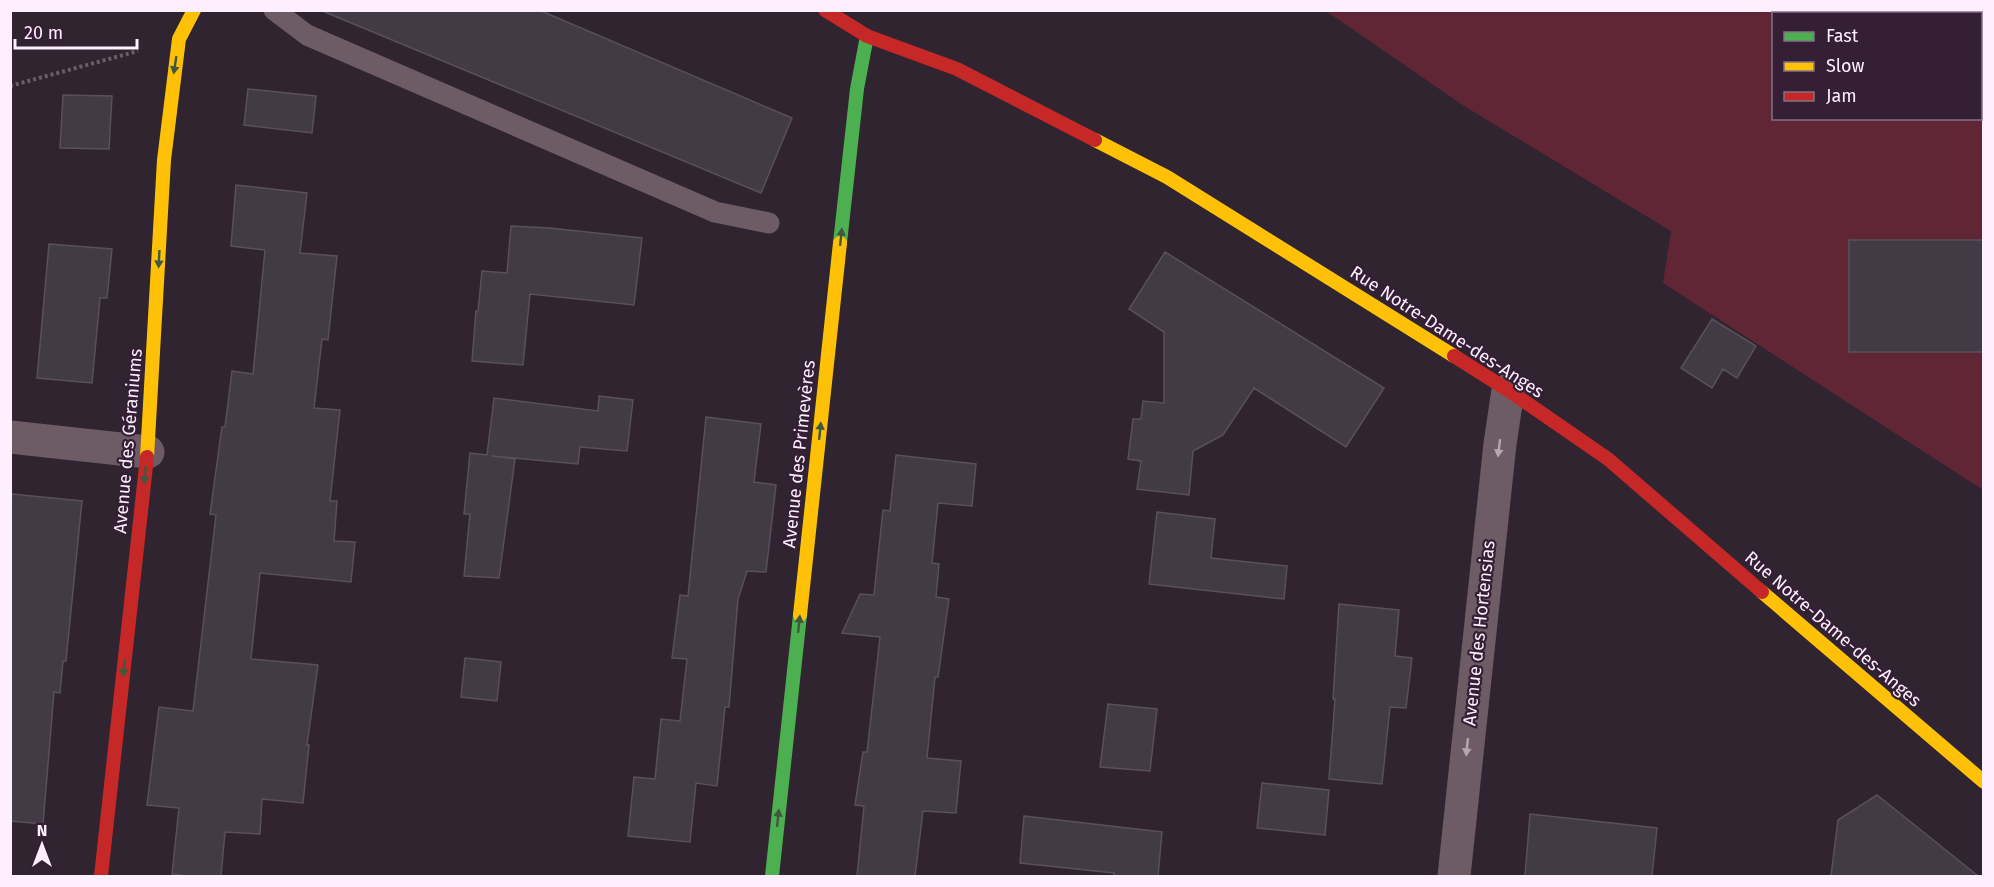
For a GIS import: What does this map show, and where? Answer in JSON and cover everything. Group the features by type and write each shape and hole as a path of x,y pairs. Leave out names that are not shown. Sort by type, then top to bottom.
{"street":[{"name":"Avenue des Géraniums","path":"101,876 148,452 164,160 179,39 194,10"},
{"name":"Rue Notre-Dame-des-Anges","path":"825,10 867,36 957,69 1167,177 1508,390 1608,459 1983,782"},
{"name":"Avenue des Primevères","path":"772,876 855,100 867,36"},
{"name":"Avenue des Hortensias","path":"1454,876 1498,456 1508,390"},
{"path":"10,437 148,452"}],"lane":[{"path":"274,10 307,35 715,212 769,223"}],"path":[{"path":"10,86 179,39"}],"shaded area":[{"path":"1326,11 1983,11 1983,490 1663,283 1671,231 1464,106"}],"building":[{"path":"320,10 539,10 792,118 761,193"},
{"path":"248,89 316,96 312,133 244,125"},
{"path":"63,95 112,96 109,149 60,148"},
{"path":"236,185 307,193 300,253 337,256 328,340 322,339 314,408 340,410 330,501 337,501 334,541 355,542 351,582 260,573 251,659 318,665 307,745 309,745 303,803 262,799 260,834 225,832 221,876 189,876 172,874 179,808 147,805 159,707 193,711 216,515 210,514 222,427 225,427 232,371 253,374 265,250 231,246"},
{"path":"511,226 642,238 634,305 530,294 523,365 472,361 482,271 507,273"},
{"path":"1849,240 1983,240 1983,352 1849,352"},
{"path":"49,244 112,249 107,298 100,298 92,383 37,378"},
{"path":"1165,252 1384,388 1346,447 1254,388 1223,435 1193,451 1189,495 1137,489 1141,461 1128,459 1133,419 1141,419 1143,401 1164,403 1164,332 1129,309"},
{"path":"1712,319 1756,346 1737,378 1723,369 1712,388 1681,368"},
{"path":"599,396 633,400 627,451 580,447 578,464 492,456 515,459 499,578 464,576 470,514 464,514 470,453 487,455 494,398 598,411"},
{"path":"706,417 761,424 754,482 776,485 766,572 747,571 738,599 729,707 725,707 717,786 696,783 690,842 628,836 634,777 655,779 661,719 680,721 687,659 672,658 680,595 688,596"},
{"path":"896,455 976,464 972,506 938,503 932,563 939,564 936,597 949,599 938,677 935,677 927,758 961,761 956,813 923,811 915,876 857,876 864,806 855,805 863,752 867,752 880,637 842,633 860,594 874,595 883,510 890,511"},
{"path":"12,494 82,501 66,661 63,661 60,693 54,692 43,824 10,821 10,513"},
{"path":"1157,512 1215,519 1211,558 1287,566 1284,599 1149,584"},
{"path":"1339,604 1399,610 1395,656 1412,658 1406,708 1390,707 1382,784 1329,779"},
{"path":"465,658 501,662 497,701 461,697"},
{"path":"1108,704 1157,709 1150,771 1100,767"},
{"path":"1262,783 1329,790 1325,835 1257,828"},
{"path":"1877,795 1978,876 1831,876 1838,820"},
{"path":"1530,814 1657,828 1652,876 1525,876"},
{"path":"1024,816 1162,832 1158,876 1114,876 1114,873 1020,863"}],"traffic: fast":[{"path":"840,243 857,89 867,36"},
{"path":"772,876 800,615"}],"traffic: slow":[{"path":"147,457 164,160 179,39 194,10"},
{"path":"1095,140 1167,177 1454,356"},
{"path":"800,615 840,243"},
{"path":"1762,592 1984,782"}],"traffic: jam":[{"path":"825,10 867,36 957,69 1095,140"},
{"path":"1454,356 1608,459 1762,592"},
{"path":"101,876 147,457"}]}
